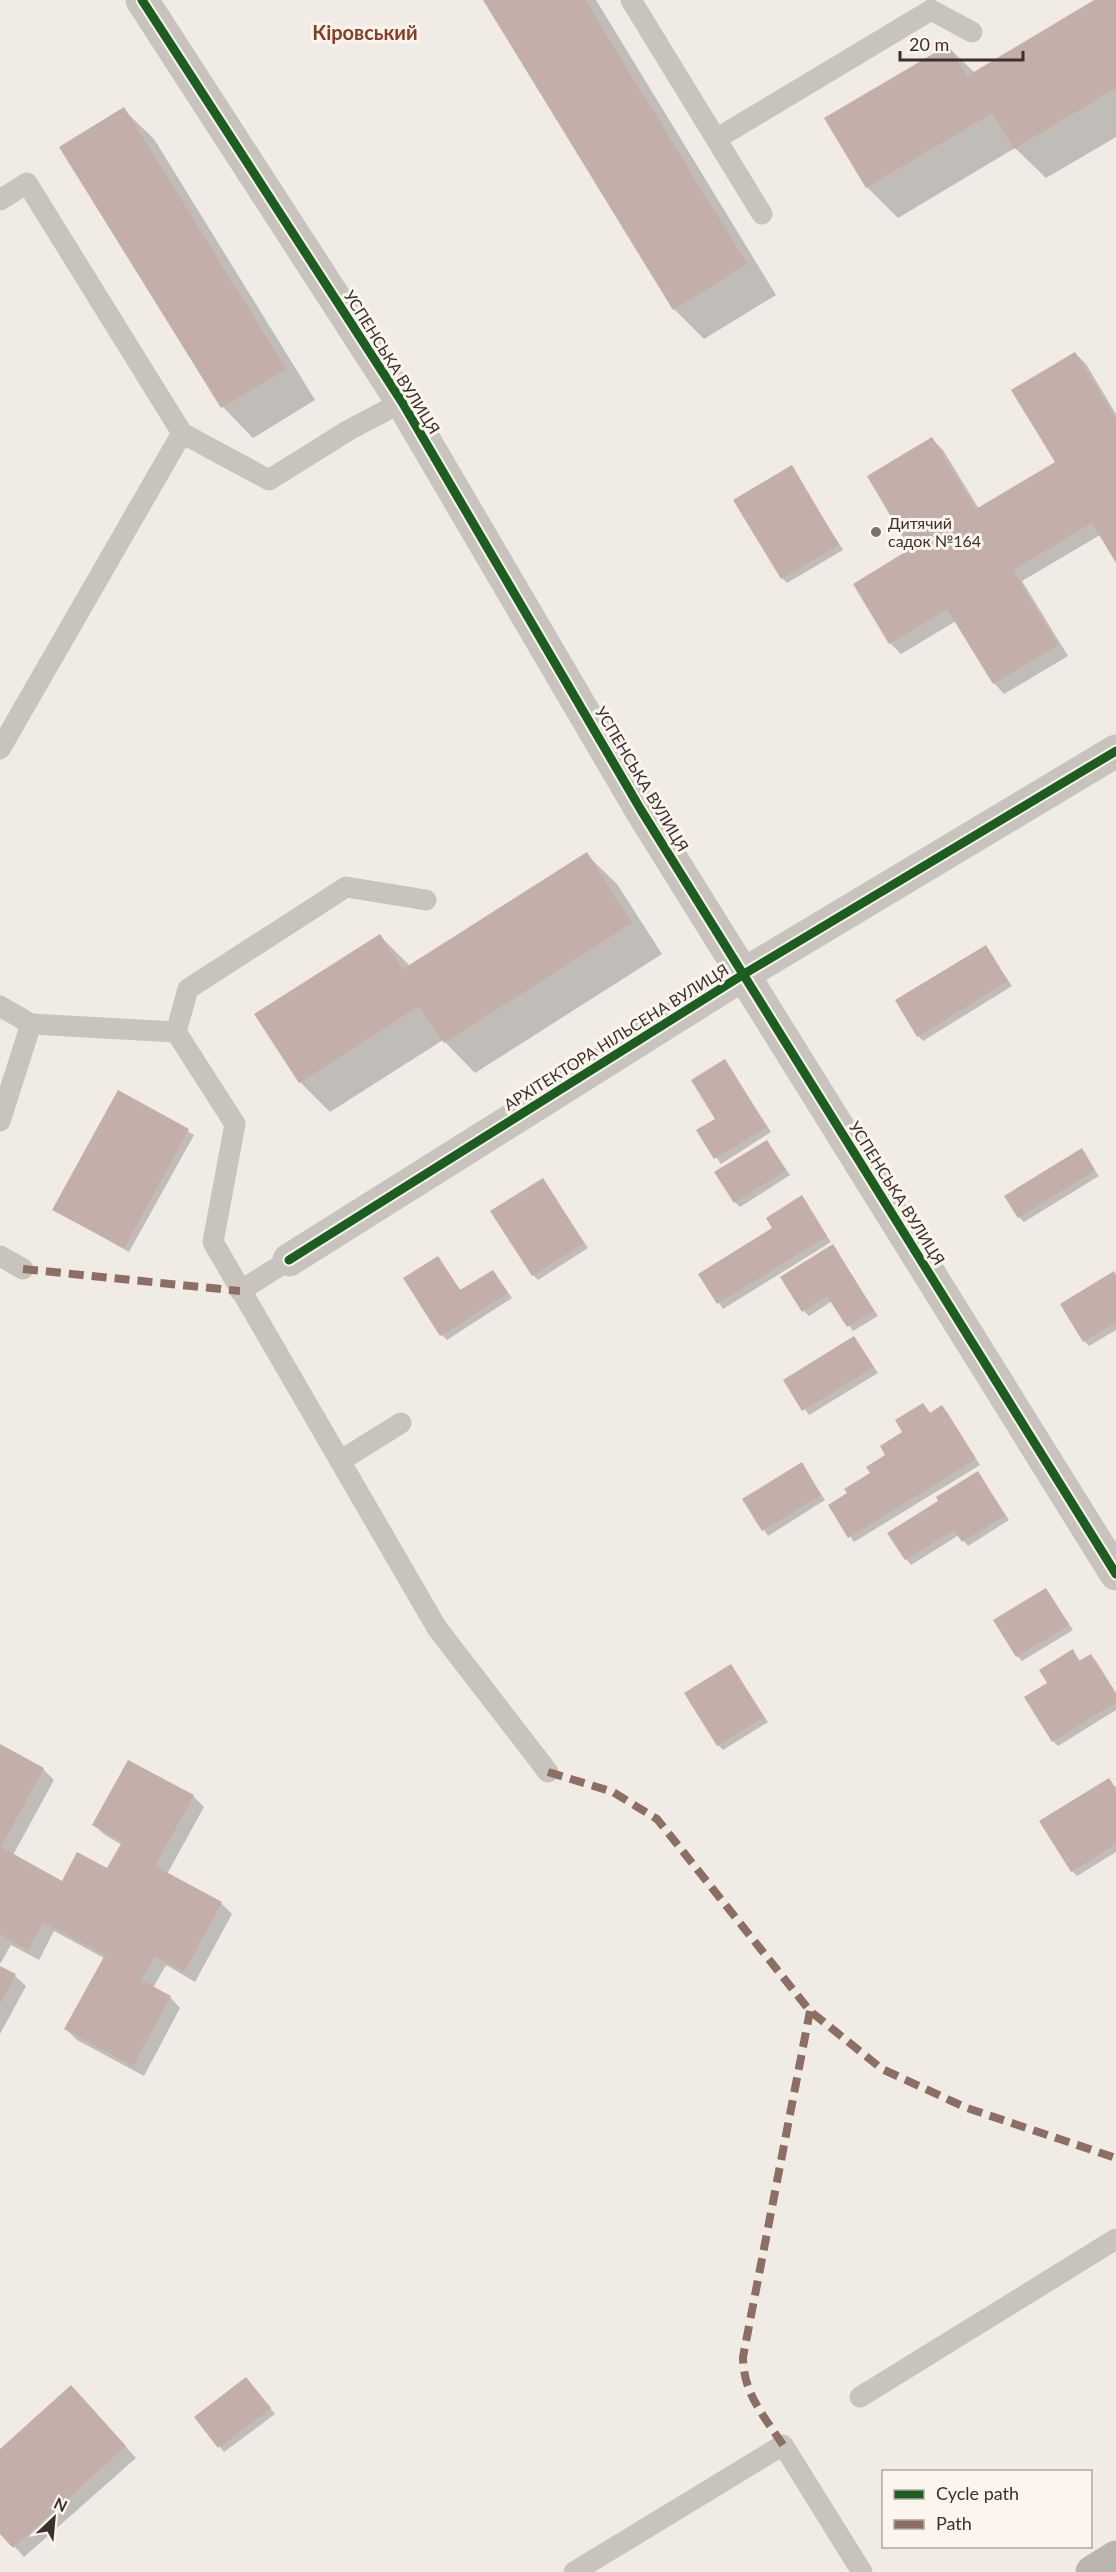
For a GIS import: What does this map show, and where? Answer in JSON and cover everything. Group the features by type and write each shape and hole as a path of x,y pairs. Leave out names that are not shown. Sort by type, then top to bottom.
{"main road":[{"path":"1092,2572 1116,2557"}],"street":[{"name":"УСПЕНСЬКА ВУЛИЦЯ","path":"142,0 402,402 641,810 1116,1575"},
{"name":"АРХІТЕКТОРА НІЛЬСЕНА ВУЛИЦЯ","path":"289,1260 744,974 1116,751"}],"lane":[{"path":"631,0 762,214"},
{"path":"716,139 931,10 972,32"},
{"path":"0,200 27,183 182,433 269,480 349,430 402,402"},
{"path":"0,749 182,433"},
{"path":"426,900 346,888 188,989 176,1032 235,1125 213,1242 437,1628 548,1772"},
{"path":"0,1006 31,1024 176,1032"},
{"path":"0,1120 31,1024"},
{"path":"0,1256 23,1269"},
{"path":"240,1291 289,1260"},
{"path":"340,1461 401,1423"},
{"path":"860,2397 1116,2239"},
{"path":"574,2572 783,2445 862,2572"}],"building":[{"path":"483,0 585,0 747,264 673,310"},
{"path":"1094,0 1116,0 1116,88 1014,149 992,113 866,188 824,118 948,45 967,76"},
{"path":"124,107 286,369 221,408 59,147"},
{"path":"1075,352 1116,419 1116,563 1092,523 1013,570 1058,645 993,684 947,609 889,644 853,584 910,549 867,476 932,437 976,509 1055,462 1011,390"},
{"path":"792,465 839,545 781,579 733,500"},
{"path":"587,852 632,923 444,1043 419,1006 299,1083 254,1014 380,934 403,969"},
{"path":"986,945 1008,981 917,1037 895,1000"},
{"path":"725,1059 767,1127 714,1159 696,1130 715,1119 691,1080"},
{"path":"118,1090 189,1129 124,1248 52,1210"},
{"path":"767,1140 786,1170 734,1203 714,1172"},
{"path":"1082,1148 1095,1170 1018,1218 1004,1196"},
{"path":"543,1178 584,1243 532,1276 490,1211"},
{"path":"802,1195 827,1236 717,1304 698,1274 772,1228 766,1218"},
{"path":"833,1244 874,1311 847,1327 827,1296 802,1312 780,1277"},
{"path":"438,1256 460,1290 493,1270 508,1293 440,1336 403,1278"},
{"path":"1114,1271 1116,1275 1116,1322 1083,1342 1060,1304"},
{"path":"854,1336 874,1367 802,1411 783,1380"},
{"path":"923,1403 930,1413 942,1405 976,1459 848,1538 828,1505 847,1493 844,1489 870,1473 866,1467 885,1455 880,1446 902,1432 895,1420"},
{"path":"802,1462 821,1495 762,1531 742,1499"},
{"path":"978,1471 1005,1515 962,1542 954,1530 905,1560 887,1533 938,1501 936,1497"},
{"path":"1046,1588 1069,1625 1016,1657 993,1620"},
{"path":"1073,1649 1079,1661 1091,1654 1116,1694 1116,1702 1052,1742 1024,1697 1047,1683 1039,1670"},
{"path":"731,1664 764,1717 717,1746 684,1693"},
{"path":"0,1744 44,1768 1,1847 62,1881 77,1852 107,1868 122,1842 92,1825 128,1760 194,1795 155,1866 222,1902 184,1972 155,1956 141,1980 171,1996 133,2066 64,2029 105,1955 43,1922 28,1950 0,1935"},
{"path":"1109,1778 1116,1789 1116,1844 1071,1872 1039,1821"},
{"path":"0,1966 16,1974 0,2004"},
{"path":"246,2377 271,2408 218,2448 194,2417"},
{"path":"71,2385 126,2446 13,2548 0,2534 0,2449"}],"marked path":[{"path":"23,1269 240,1291"},
{"path":"548,1772 613,1792 657,1819 810,2011 882,2069 967,2108 1116,2158"},
{"path":"783,2445 756,2404 747,2382 743,2357 810,2011"}],"cycle path":[{"path":"142,0 402,402 641,810 1116,1574"},
{"path":"289,1260 744,974 1116,751"}],"place":[{"name":"Дитячий садок №164","path":"876,532"}],"district":[{"name":"Кіровський","path":"365,33"}]}
